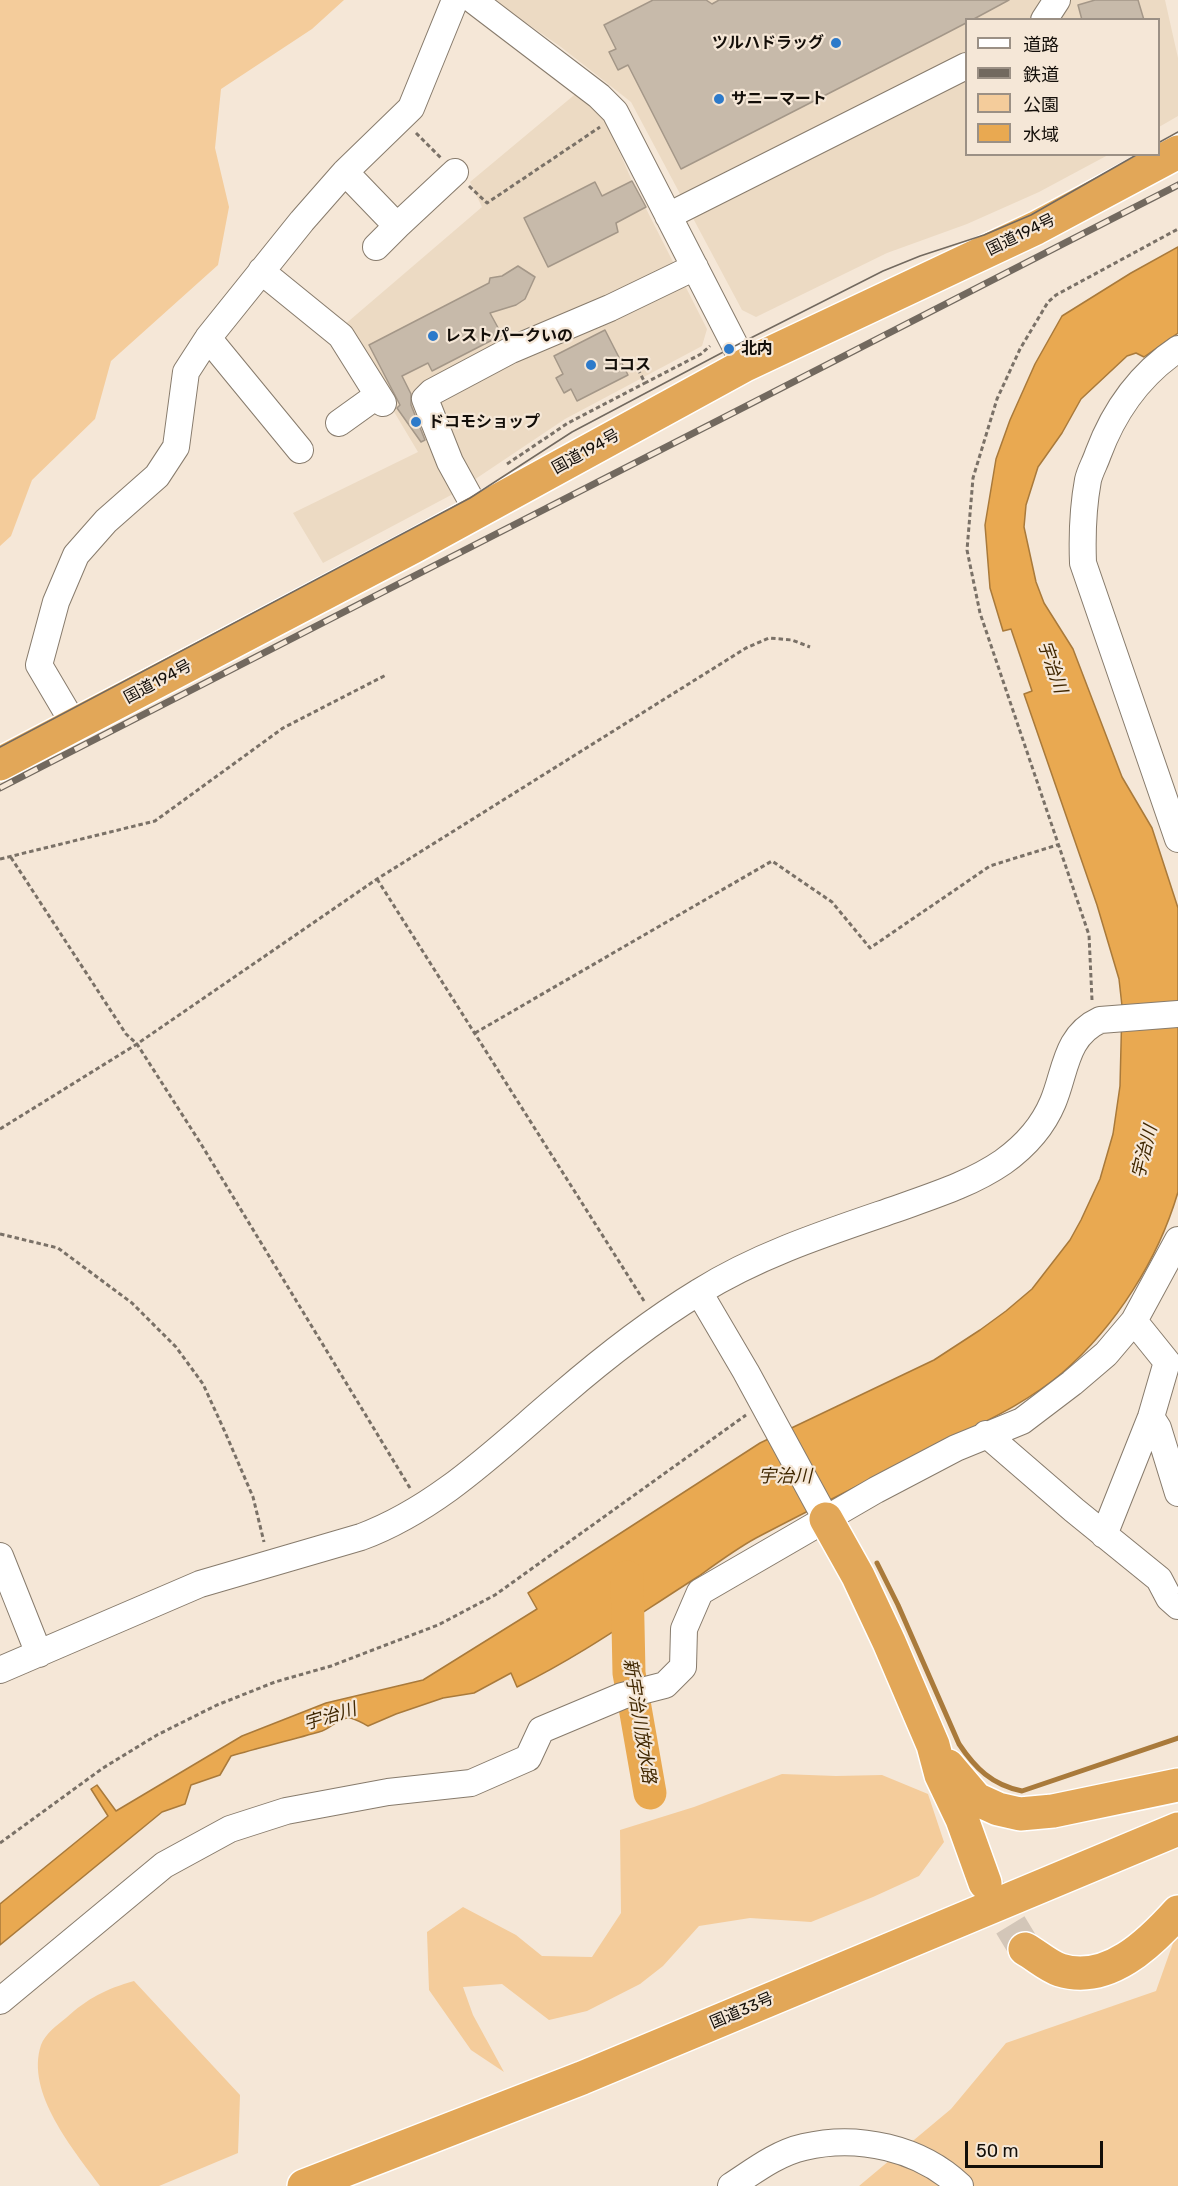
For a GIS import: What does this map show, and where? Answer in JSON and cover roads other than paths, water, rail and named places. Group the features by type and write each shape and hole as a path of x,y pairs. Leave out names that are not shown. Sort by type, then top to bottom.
{"highway":[{"name":"国道194号","path":"0,764 477,511 745,365 1036,228 1178,152"},
{"path":"826,1519 858,1576 884,1632 933,1745 941,1775 962,1819 985,1882"},
{"path":"933,1745 959,1782 976,1799 998,1809 1020,1815 1053,1811 1178,1785"},
{"name":"国道33号","path":"304,2186 593,2073 1178,1829"},
{"path":"1025,1949 1060,1970 1083,1972 1103,1968 1122,1962 1138,1951 1178,1912"}],"street":[{"path":"75,726 39,665 56,602 76,555 106,521 156,476 176,447 186,372 208,338 345,172 411,108 455,0"},
{"path":"472,0 598,96 617,116 745,365"},
{"path":"1045,18 1057,0"},
{"path":"669,216 965,67"},
{"path":"345,172 397,226"},
{"path":"375,248 455,172"},
{"path":"477,511 450,462 425,399 432,392 511,350 610,308 695,267"},
{"path":"261,271 341,336 380,399 339,423"},
{"path":"208,338 300,450"},
{"path":"1178,349 1143,377 1124,401 1104,438 1089,479 1082,533 1083,563 1178,839"},
{"path":"0,1670 171,1595 269,1563 361,1537 422,1508 484,1462 618,1346 699,1292 733,1272 765,1258 805,1241 950,1189 976,1178 1003,1162 1024,1145 1041,1124 1053,1102 1072,1044 1096,1022 1178,1014"},
{"path":"0,2001 165,1865 230,1829 286,1811 388,1792 471,1783 528,1758 541,1731 622,1696 665,1685 683,1667 684,1629 700,1592 886,1485 986,1434 1022,1421 1106,1354 1134,1321 1178,1240"},
{"path":"699,1292 826,1519"},
{"path":"1104,1535 1151,1417 1167,1362 1134,1321"},
{"path":"1151,1417 1158,1428 1178,1493"},
{"path":"986,1434 1159,1579 1168,1598 1178,1606"},
{"path":"0,1556 39,1654"},
{"path":"731,2186 767,2162 803,2147 836,2142 868,2142 894,2149 927,2162 960,2186"}],"water":[{"name":"宇治川","path":"1178,247 1178,333 1144,357 1136,353 1127,356 1081,399 1062,433 1038,467 1026,505 1024,527 1036,582 1044,603 1073,649 1122,777 1152,828 1178,908 1178,1192 1159,1242 1133,1290 1082,1355 1034,1394 988,1420 756,1538 587,1648 541,1675 517,1687 511,1673 474,1693 443,1698 368,1726 355,1719 347,1718 322,1731 231,1756 220,1775 191,1785 185,1804 162,1812 0,1945 0,1904 108,1816 91,1789 97,1785 116,1811 242,1736 326,1703 423,1680 537,1609 528,1593 760,1443 934,1360 980,1330 1032,1289 1070,1240 1100,1179 1113,1134 1120,1086 1122,1006 1119,979 1097,905 1024,694 1032,691 1011,629 1003,631 990,588 985,525 996,459 1010,420 1035,364 1062,316"}],"waterway":[{"path":"877,1563 959,1744 971,1761 993,1780 1022,1791 1178,1738"},
{"name":"新宇治川放水路","path":"627,1577 629,1673 650,1793"}],"tunnel":[{"path":"985,1883 1025,1949"}],"tram line":[{"path":"1160,142 1178,132"},
{"path":"0,747 470,498 572,432 729,349 883,271 984,235 1031,215 1134,156"}],"railway":[{"path":"0,788 1178,185"}],"place":[{"name":"ツルハドラッグ","path":"836,43"},
{"name":"サニーマート","path":"719,99"},
{"name":"レストパークいの","path":"433,336"},
{"name":"北内","path":"729,349"},
{"name":"ココス","path":"591,365"},
{"name":"ドコモショップ","path":"416,422"}]}
